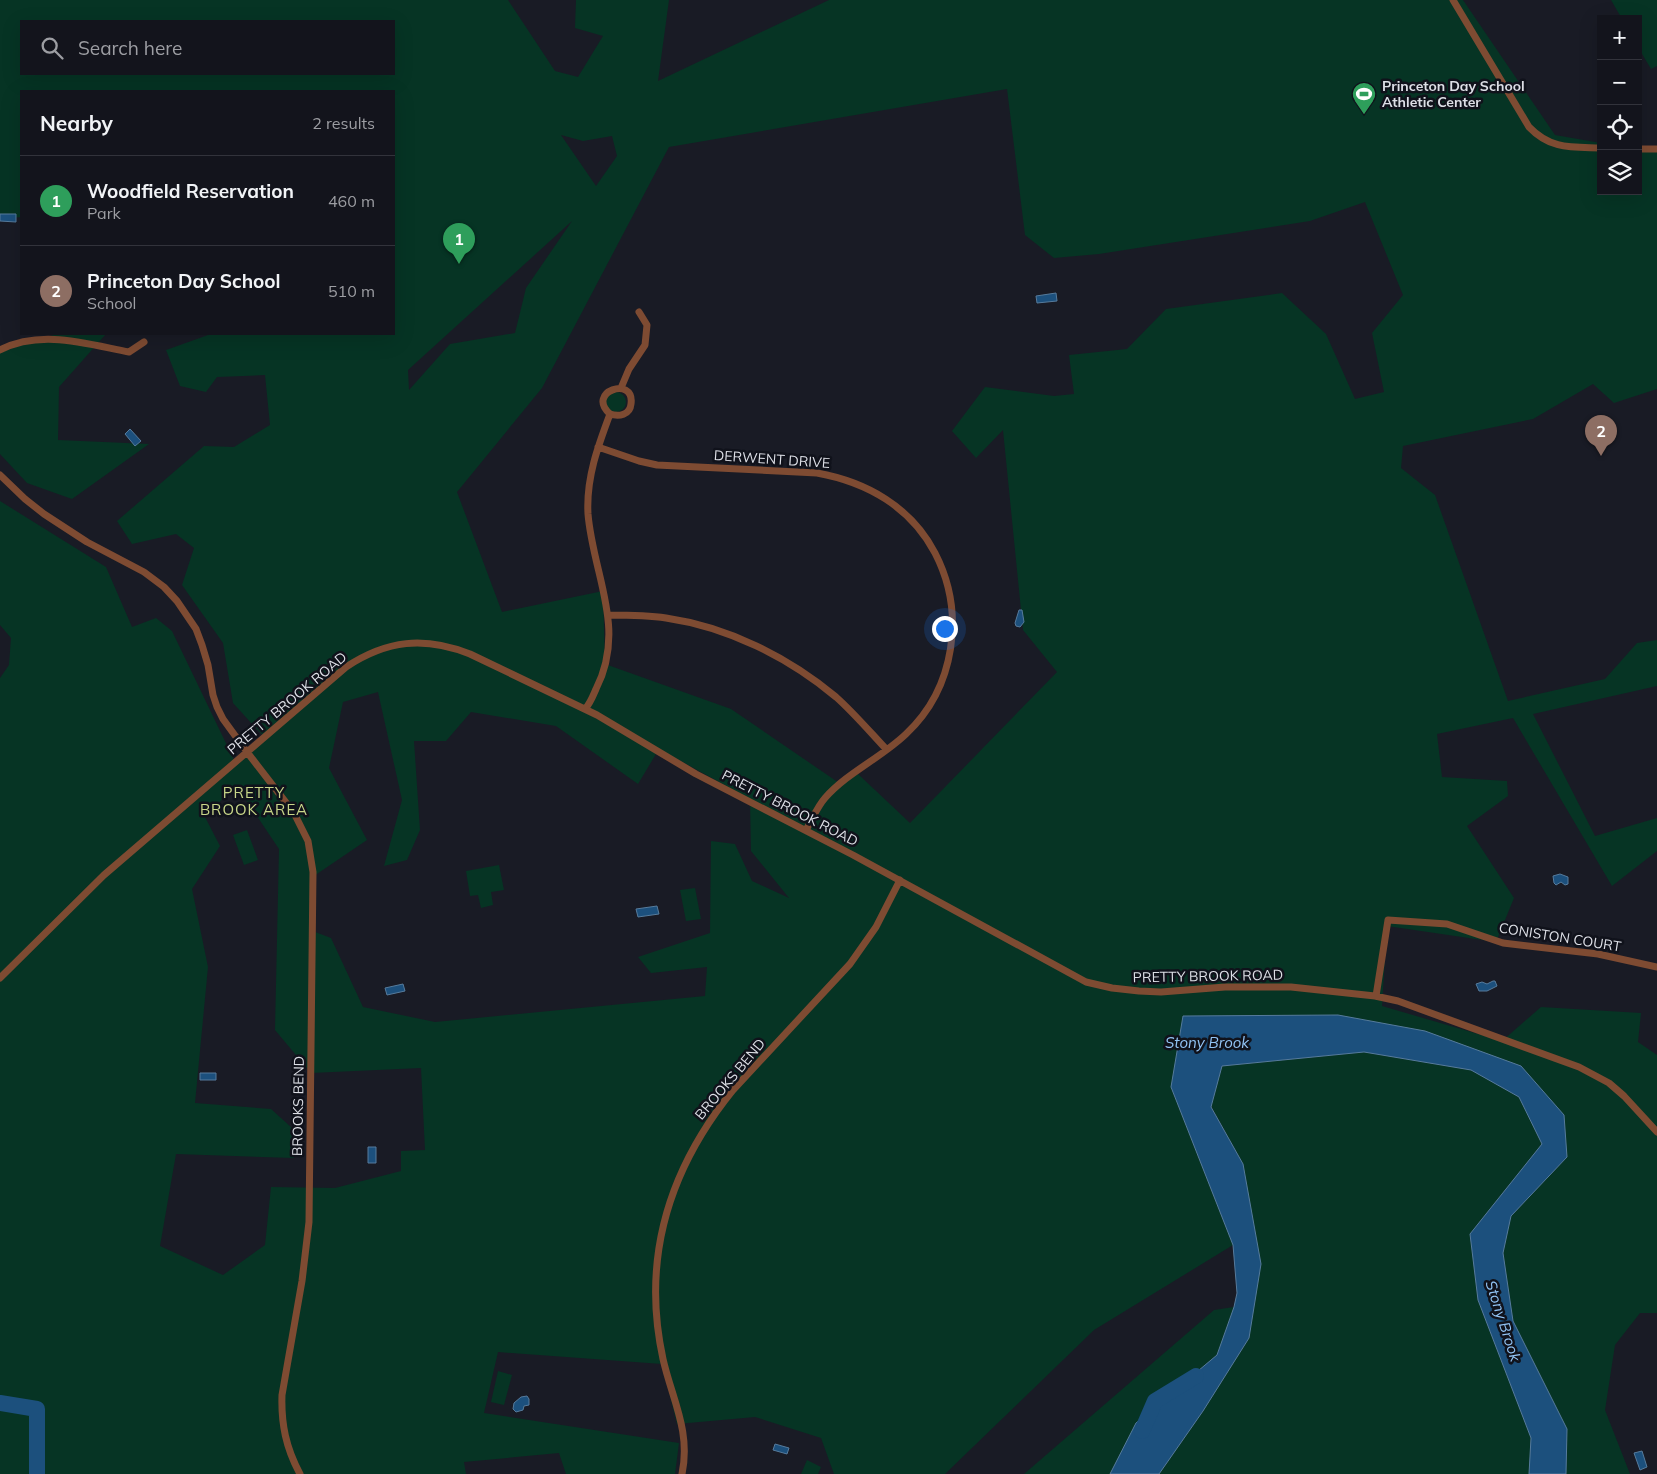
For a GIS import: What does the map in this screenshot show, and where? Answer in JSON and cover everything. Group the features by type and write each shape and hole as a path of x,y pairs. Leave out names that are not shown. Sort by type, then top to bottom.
{"street":[{"path":"1454,0 1529,127 1546,141 1557,145 1597,148"},
{"path":"1642,149 1657,149"},
{"path":"621,388 629,369 645,345 647,324 639,312"},
{"path":"0,350 16,344 49,339 129,352 144,342"},
{"path":"621,388 630,397 629,409 618,416 610,414 605,407 604,399 612,389 621,388"},
{"path":"585,709 601,680 609,641 609,615 590,533 588,512 591,473 610,414"},
{"name":"DERWENT DRIVE","path":"598,447 657,465 817,473 836,476 870,489 897,506 911,519 932,546 946,580 953,616 953,635 946,671 930,705 907,734 825,798 806,830"},
{"name":"BROOKS BEND","path":"0,476 51,519 87,542 144,572 164,587 177,601 191,621 202,645 208,665 212,695 223,719 294,813 308,841 313,872 309,1222 307,1252 282,1395 281,1412 287,1445 300,1474"},
{"path":"609,615 640,615 685,621 714,629 765,650 812,679 836,698 886,749"},
{"name":"PRETTY BROOK ROAD","path":"0,978 98,881 346,667 378,650 417,642 437,644 462,650 585,709 696,774 900,880 1086,982 1112,988 1139,991 1161,992 1262,986 1376,996 1421,1008 1580,1067 1609,1083 1624,1096 1657,1132"},
{"name":"BROOKS BEND","path":"682,1474 684,1434 663,1359 656,1306 658,1254 672,1195 691,1151 716,1111 733,1090 850,964 876,927 900,880"},
{"name":"CONISTON COURT","path":"1376,996 1388,920 1447,924 1503,943 1598,954 1657,967"}],"green space":[{"path":"0,0 508,0 555,71 578,77 603,36 575,28 576,0 669,0 658,81 829,0 1463,0 1555,135 1597,142 1597,195 1642,195 1642,150 1657,152 1657,389 1614,403 1593,384 1533,419 1403,446 1401,468 1435,495 1508,701 1605,679 1637,643 1657,640 1657,686 1533,714 1595,836 1657,818 1657,851 1612,886 1513,718 1437,734 1442,777 1507,781 1508,796 1467,826 1514,898 1496,942 1387,926 1382,1006 1502,1041 1541,1007 1641,1013 1638,1042 1657,1055 1657,1313 1640,1313 1615,1345 1605,1410 1630,1474 1566,1474 1567,1429 1513,1321 1503,1253 1511,1216 1567,1157 1521,1066 1338,1015 1171,1087 1233,1245 1094,1330 945,1474 834,1474 821,1438 755,1417 677,1424 662,1364 498,1352 484,1413 679,1443 675,1474 566,1474 559,1453 464,1462 466,1474 0,1474 0,678 9,665 11,638 0,625 0,501 106,567 132,627 156,618 172,631 235,762 265,738 233,703 223,643 182,585 194,548 176,534 132,544 117,521 204,446 234,447 270,425 265,375 217,377 206,392 180,386 166,350 208,335 395,335 395,90 20,90 20,217 0,219","holes":["1007,89 1025,235 1054,258 1099,254 1310,221 1365,202 1403,295 1372,333 1384,392 1355,399 1326,334 1282,293 1166,309 1127,349 1069,355 1074,394 1054,396 985,387 952,431 976,458 1003,430 1023,630 1057,672 910,823 857,773 842,785 731,709 605,664 603,591 502,612 457,492 542,388 669,147","561,135 583,141 612,136 617,156 596,186","572,221 526,288 515,333 450,344 409,390 408,370","378,692 402,800 384,866 407,860 420,830 414,741 446,741 471,712 556,726 638,784 659,749 750,799 751,851 789,898 752,881 735,844 711,841 710,933 638,957 651,973 707,967 705,996 435,1022 363,1007 331,938 310,930 311,878 367,840 329,768 343,702","236,785 279,849 275,1030 311,1073 421,1068 425,1150 401,1151 401,1171 335,1188 271,1187 265,1245 223,1275 160,1246 176,1154 294,1158 302,1137 271,1109 195,1103 208,967 192,889 220,846 205,817"]},
{"path":"1611,0 1657,0 1657,66 1651,69 1642,54 1642,15 1620,15"},
{"path":"54,335 105,335 59,387 58,440 149,444 72,499 27,483 0,454 0,352"},
{"path":"616,392 623,395 626,402 623,409 616,412 609,409 606,402 609,395"},
{"path":"247,830 258,860 244,865 233,835"},
{"path":"499,865 504,890 491,892 493,905 481,908 478,895 470,896 466,871"},
{"path":"695,888 701,919 686,921 680,890"},
{"path":"1364,1052 1471,1070 1519,1097 1542,1144 1470,1234 1478,1300 1531,1438 1529,1474 1159,1474 1203,1411 1249,1338 1243,1164 1211,1106 1222,1066"},
{"path":"1234,1307 1217,1355 1137,1423 1110,1474 1024,1474 1214,1310"},
{"path":"498,1371 512,1375 504,1405 491,1402"},
{"path":"807,1460 821,1467 818,1474 801,1474"}],"water":[{"path":"0,214 16,214 16,222 0,221"},
{"path":"1056,293 1057,301 1037,303 1036,296"},
{"path":"130,429 141,441 135,446 125,434"},
{"path":"1019,610 1022,610 1024,622 1020,627 1016,626 1015,623"},
{"path":"1560,874 1568,877 1568,884 1565,885 1561,882 1556,885 1554,883 1553,876"},
{"path":"657,906 659,914 638,917 636,909"},
{"path":"1495,981 1497,986 1487,991 1479,991 1476,984 1482,982 1487,984"},
{"path":"403,984 405,991 387,995 385,988"},
{"name":"Stony Brook","path":"1338,1015 1425,1031 1521,1066 1564,1115 1567,1157 1511,1216 1503,1253 1513,1321 1567,1429 1566,1474 1529,1474 1531,1438 1478,1300 1470,1234 1542,1144 1519,1097 1471,1070 1364,1052 1222,1066 1211,1107 1243,1164 1261,1264 1249,1338 1203,1411 1159,1474 1110,1474 1136,1423 1217,1355 1237,1293 1233,1245 1171,1087 1183,1016"},
{"path":"200,1073 216,1073 216,1080 200,1080"},
{"path":"368,1147 376,1147 376,1163 368,1163"},
{"path":"527,1396 529,1405 524,1406 523,1410 516,1412 513,1409 514,1403 521,1397"},
{"path":"775,1444 789,1448 787,1454 773,1450"},
{"path":"1642,1451 1647,1467 1640,1470 1634,1453"}],"waterway":[{"name":"Stony Brook","path":"1142,1431 1155,1401 1196,1376"},
{"name":"Stony Brook","path":"0,1403 37,1409 37,1474"}],"place":[{"name":"Princeton Day School Athletic Center","path":"1364,115"},
{"name":"Woodfield Reservation","path":"459,264"},
{"name":"Princeton Day School","path":"1601,456"}],"district":[{"name":"PRETTY BROOK AREA","path":"254,802"}]}
